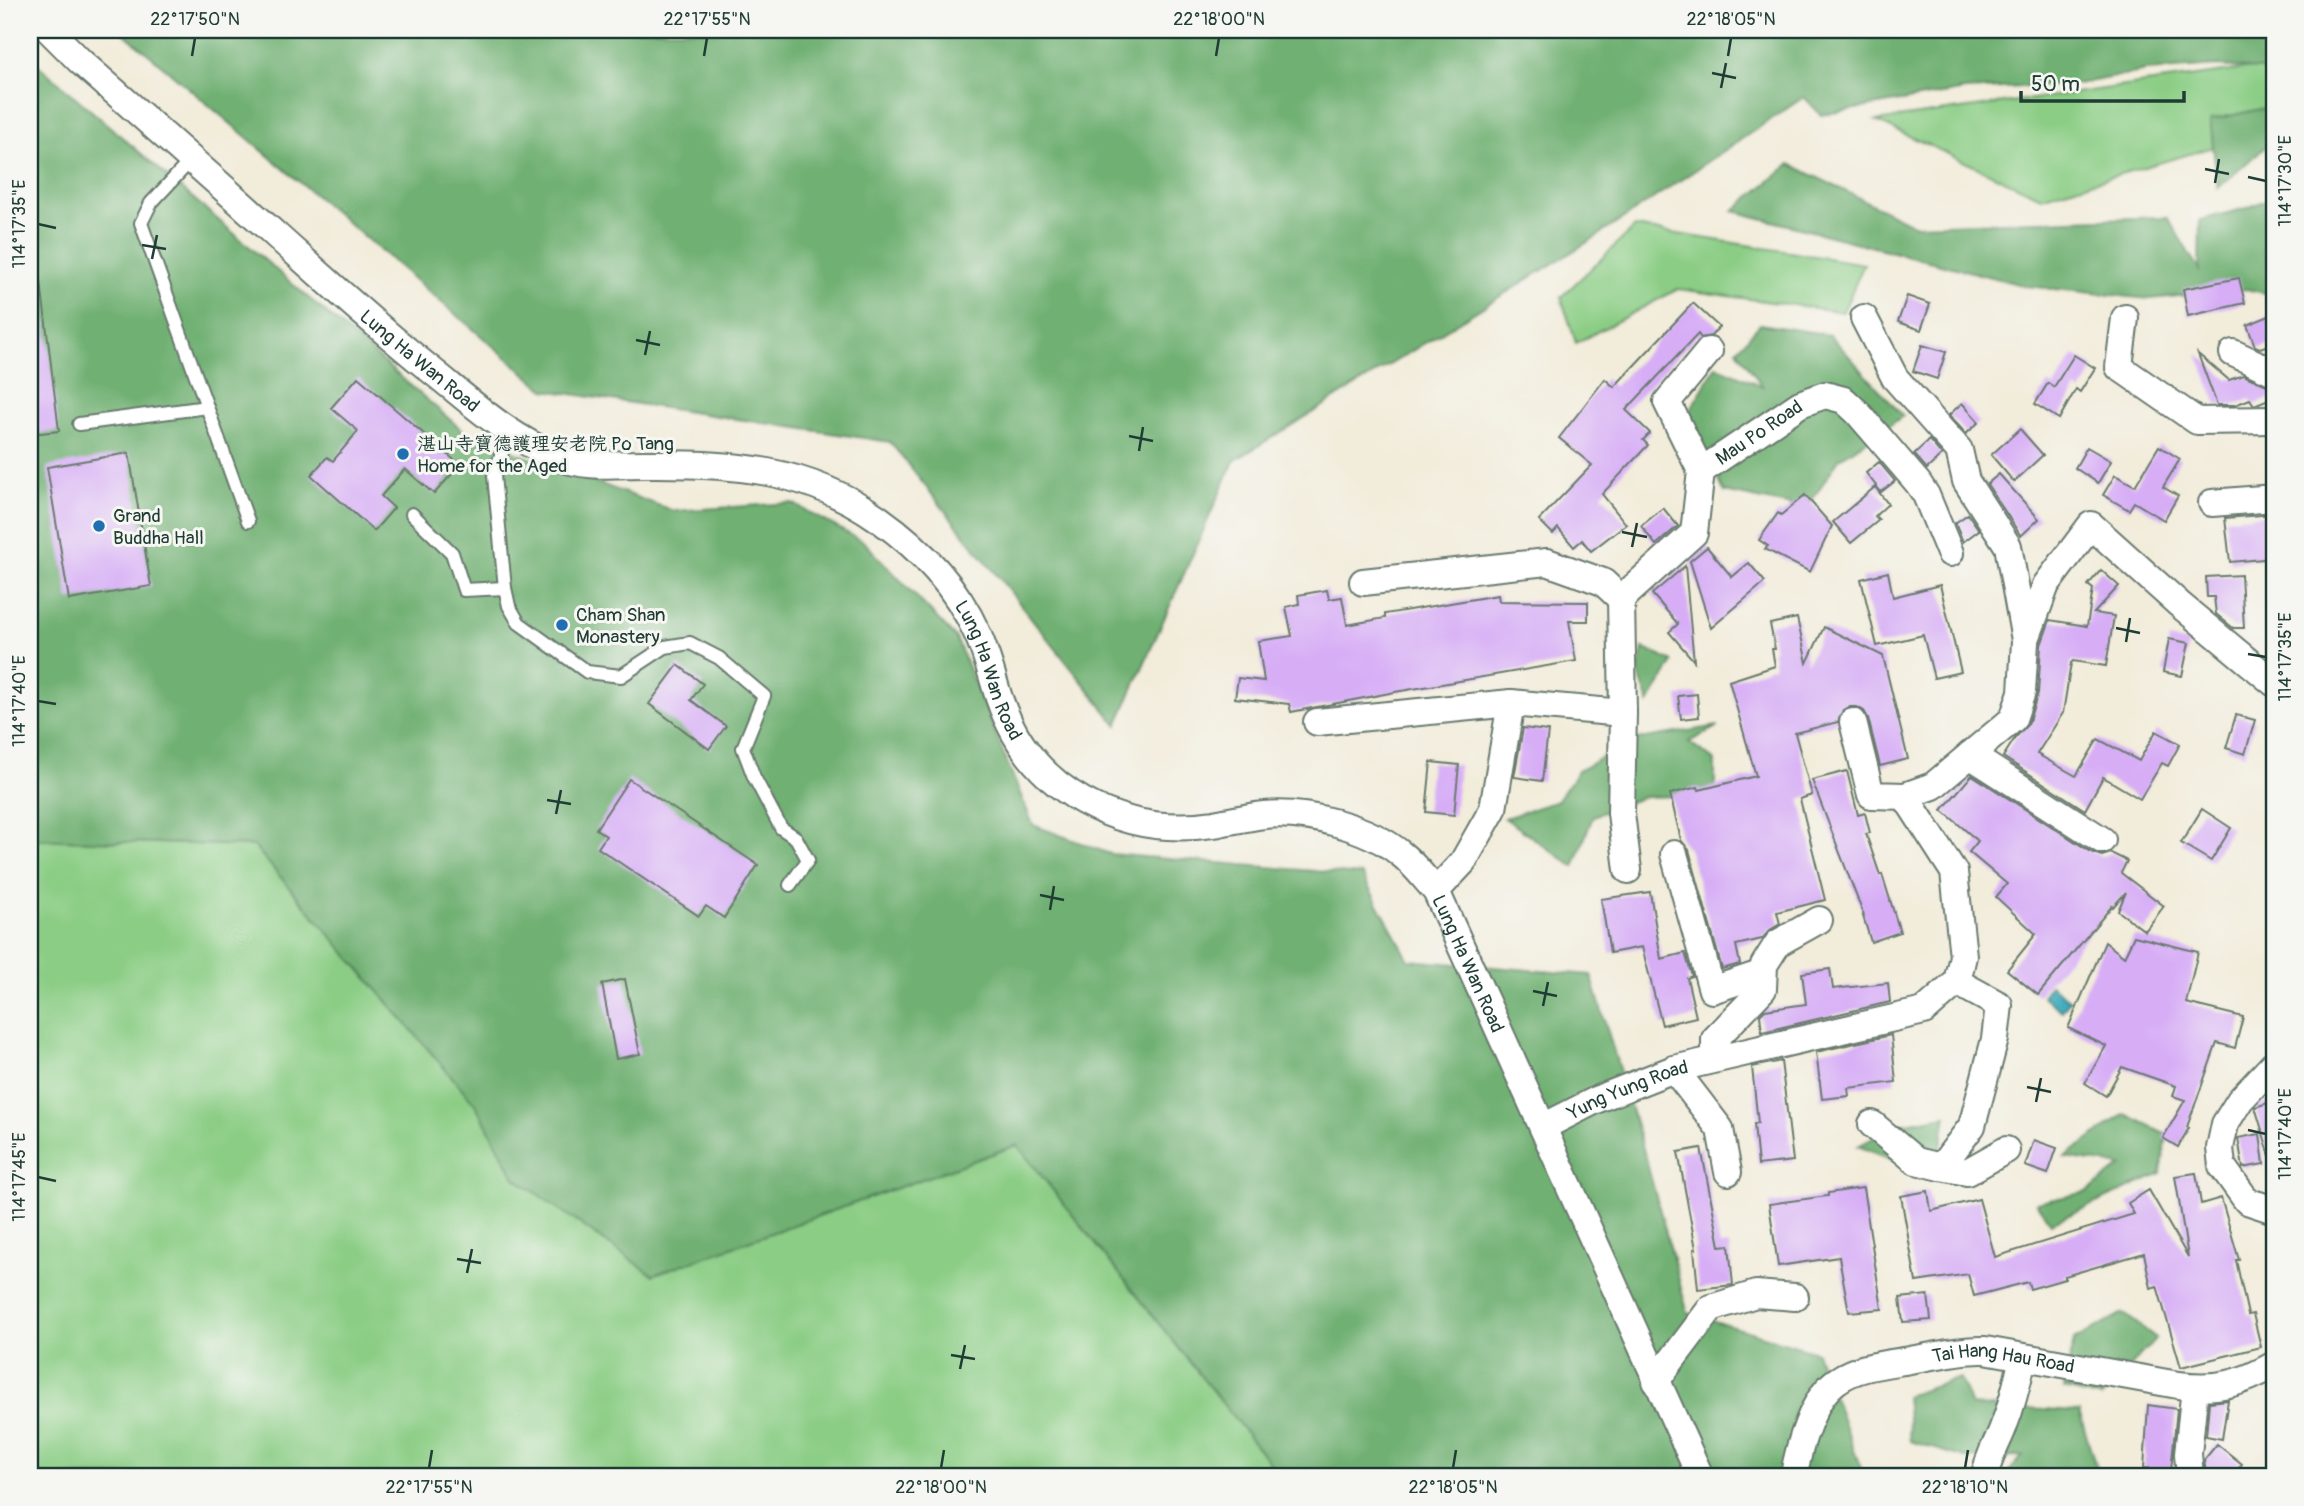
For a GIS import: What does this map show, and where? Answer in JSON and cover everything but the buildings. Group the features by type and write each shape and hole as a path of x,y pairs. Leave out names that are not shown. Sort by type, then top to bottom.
{"street":[{"name":"Lung Ha Wan Road","path":"49,30 81,62 369,321 509,432 559,458 581,464 705,464 758,469 796,478 830,491 872,514 897,532 935,568 951,588 978,634 999,700 1017,738 1028,755 1058,786 1098,809 1142,824 1189,827 1268,814 1319,818 1364,832 1400,853 1436,891 1700,1476"},
{"path":"1853,722 1871,795 1905,796 1933,786 2013,719 2022,692 2025,642 2008,546 1966,481 1959,450 1895,378 1864,318"},
{"path":"2125,318 2119,368 2197,421 2274,420"},
{"path":"1701,471 1667,402 1709,351"},
{"path":"2233,353 2274,372"},
{"name":"Mau Po Road","path":"1621,599 1694,533 1701,471 1800,404 1825,395 1844,400 1858,412 1918,483 1926,495 1950,554"},
{"path":"2212,503 2274,498"},
{"path":"2025,642 2046,586 2091,525 2179,604 2274,683"},
{"path":"1363,582 1547,562 1603,582 1621,599 1621,813 1628,870"},
{"path":"1436,891 1463,862 1493,809 1511,703"},
{"path":"1317,722 1511,703 1623,713"},
{"path":"1970,755 2102,840"},
{"path":"1905,796 1954,872 1963,956 1957,982 1999,1005 1995,1039 1972,1126 1941,1167"},
{"path":"1675,854 1712,990 1763,973"},
{"path":"1715,1059 1715,1039 1763,989 1764,965 1778,943 1819,920"},
{"name":"Yung Yung Road","path":"1543,1127 1598,1099 1674,1069 1924,1011 1957,982"},
{"path":"2274,1064 2240,1100 2225,1124 2220,1148 2222,1166 2248,1201 2274,1210"},
{"path":"1674,1069 1720,1129 1728,1172"},
{"path":"1872,1124 1916,1161 1966,1172 2006,1150"},
{"path":"1656,1381 1711,1308 1756,1294 1795,1297"},
{"name":"Tai Hang Hau Road","path":"1794,1476 1811,1416 1831,1385 1844,1376 1876,1366 1963,1351 1985,1350 2195,1387 2216,1388 2232,1384 2274,1365"},
{"path":"1985,1476 1987,1463 2004,1426 2023,1357"},
{"path":"2190,1476 2188,1454 2195,1387"}],"lane":[{"path":"191,159 151,203 141,223 248,521"},
{"path":"79,424 207,407"},
{"path":"509,432 494,476 505,588 509,606 519,623 587,672 621,676 665,647 690,643 719,658 764,696 743,748 754,777 781,828 796,838 808,860 790,885"},
{"path":"412,514 452,553 464,590 505,588"}],"green space":[{"path":"120,30 2274,30 2274,70 2217,66 2146,71 2077,84 1965,90 1821,115 1804,97 1596,237 1234,461 1117,725 890,442 545,390"},
{"path":"30,58 468,435 674,511 792,503 864,542 956,638 1033,825 1110,854 1362,875 1409,960 1591,975 1688,1313 1816,1352 1864,1476 1270,1476 1270,1463 1017,1145 653,1275 515,1178 476,1105 254,846 30,839"},
{"path":"2274,65 2274,147 2252,136 2041,197 1876,121"},
{"path":"2274,106 2274,139 2218,188 2210,120"},
{"path":"1790,164 1914,225 2167,217 2199,270 2200,220 2247,208 2274,197 2274,295 2246,289 2150,299 2026,286 1733,211"},
{"path":"1635,227 1864,264 1843,312 1678,289 1576,343 1561,297"},
{"path":"1760,324 1830,335 1903,416 1839,459 1806,509 1724,492 1689,412 1716,366 1762,386 1737,350"},
{"path":"1643,648 1673,662 1649,703 1638,672"},
{"path":"1718,726 1689,742 1715,761 1715,795 1643,797 1593,816 1574,867 1505,818 1557,801 1578,771 1634,740"},
{"path":"30,839 254,846 476,1105 515,1178 653,1275 1017,1145 1270,1463 1270,1476 30,1476"},
{"path":"2125,1114 2167,1134 2161,1174 2051,1223 2036,1203 2087,1192 2122,1166 2065,1157"},
{"path":"1946,1116 1940,1153 1896,1161 1858,1146 1899,1124"},
{"path":"2123,1313 2156,1338 2101,1398 2064,1389 2074,1340"},
{"path":"1960,1378 1971,1406 2079,1412 2099,1476 2005,1476 2023,1456 1965,1458 1910,1441 1906,1396"}],"water":[{"path":"2050,985 2070,1000 2062,1011 2042,996"}],"place":[{"name":"湛山寺寶德護理安老院 Po Tang Home for the Aged","path":"403,454"},
{"name":"Grand Buddha Hall","path":"99,526"},
{"name":"Cham Shan Monastery","path":"562,625"}]}
